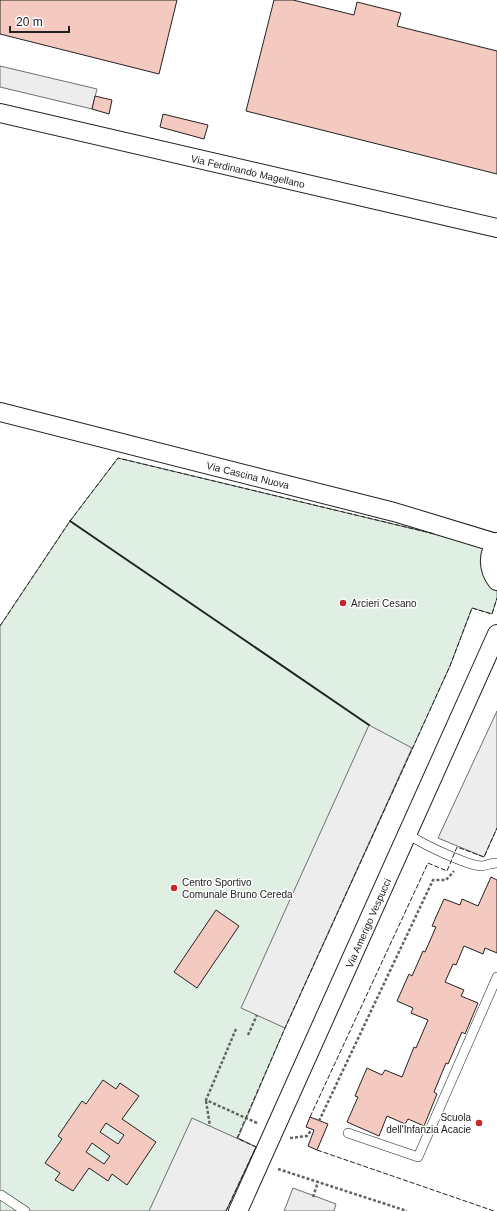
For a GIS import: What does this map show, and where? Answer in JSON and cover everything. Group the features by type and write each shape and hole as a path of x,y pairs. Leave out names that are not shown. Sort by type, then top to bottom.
{"street":[{"name":"Via Ferdinando Magellano","path":"0,113 497,228"},
{"name":"Via Cascina Nuova","path":"0,412 394,512 496,542"},
{"path":"496,542 491,552 490,562 491,572 497,581"},
{"name":"Via Amerigo Vespucci","path":"238,1211 275,1132 497,634"}],"lane":[{"path":"408,834 418,842 470,863 482,866 497,863"},
{"path":"348,1133 418,1157 497,976"},
{"path":"1,1195 25,1211"}],"path":[{"path":"319,1121 433,880 446,880 454,871 470,863"},
{"path":"248,1035 257,1015"},
{"path":"210,1126 206,1100 236,1029"},
{"path":"206,1100 275,1132"},
{"path":"274,1168 407,1211"},
{"path":"313,1197 318,1182"}],"green space":[{"name":"Centro Sportivo Comunale Bruno Cereda","path":"118,458 497,549 497,598 492,614 472,608 450,666 285,1028 238,1138 256,1147 226,1211 0,1211 0,626 70,521"}],"shaded area":[{"path":"0,66 97,89 92,109 0,87"},
{"path":"497,711 497,828 484,857 438,838"},
{"path":"369,725 412,748 285,1028 241,1008"},
{"path":"192,1118 256,1147 226,1211 149,1211"},
{"path":"293,1188 336,1204 334,1211 284,1211"}],"building":[{"path":"0,0 177,0 159,74 0,34"},
{"path":"274,0 293,0 354,15 357,2 401,13 397,26 497,51 497,174 246,111"},
{"path":"95,96 112,100 109,114 92,109"},
{"path":"163,114 208,125 204,139 160,127"},
{"path":"491,877 497,880 497,953 485,948 483,954 464,946 456,965 453,964 445,982 464,990 461,996 478,1003 465,1034 462,1032 448,1064 446,1063 434,1092 437,1094 424,1126 408,1119 405,1124 387,1116 379,1136 347,1122 358,1097 355,1096 367,1068 382,1075 385,1070 402,1077 414,1047 416,1048 428,1020 411,1013 413,1008 397,1001 409,974 412,976 423,951 425,952 436,927 432,926 444,899 460,905 462,899 478,906"},
{"path":"216,910 239,926 197,988 174,972"},
{"path":"103,1080 116,1089 120,1083 139,1096 122,1119 156,1142 127,1185 112,1174 108,1181 89,1168 73,1191 55,1180 60,1173 45,1163 62,1139 58,1136 82,1101 86,1104","holes":["106,1123 124,1135 118,1144 100,1132","92,1143 110,1156 104,1164 86,1152"]},
{"path":"310,1117 328,1124 317,1150 308,1146 314,1130 306,1127"}],"fence":[{"path":"0,626 70,521 118,458 435,534"},
{"path":"226,1211 256,1147 237,1138 285,1028 450,666 472,608 492,614 497,598"},
{"path":"310,1117 428,863 447,871 457,847 484,857 497,828"},
{"path":"317,1150 494,1211"}],"wall":[{"path":"70,521 369,725"}],"place":[{"name":"Arcieri Cesano","path":"343,603"},
{"name":"Centro Sportivo Comunale Bruno Cereda","path":"174,888"},
{"name":"Scuola dell'Infanzia Acacie","path":"479,1123"}]}
